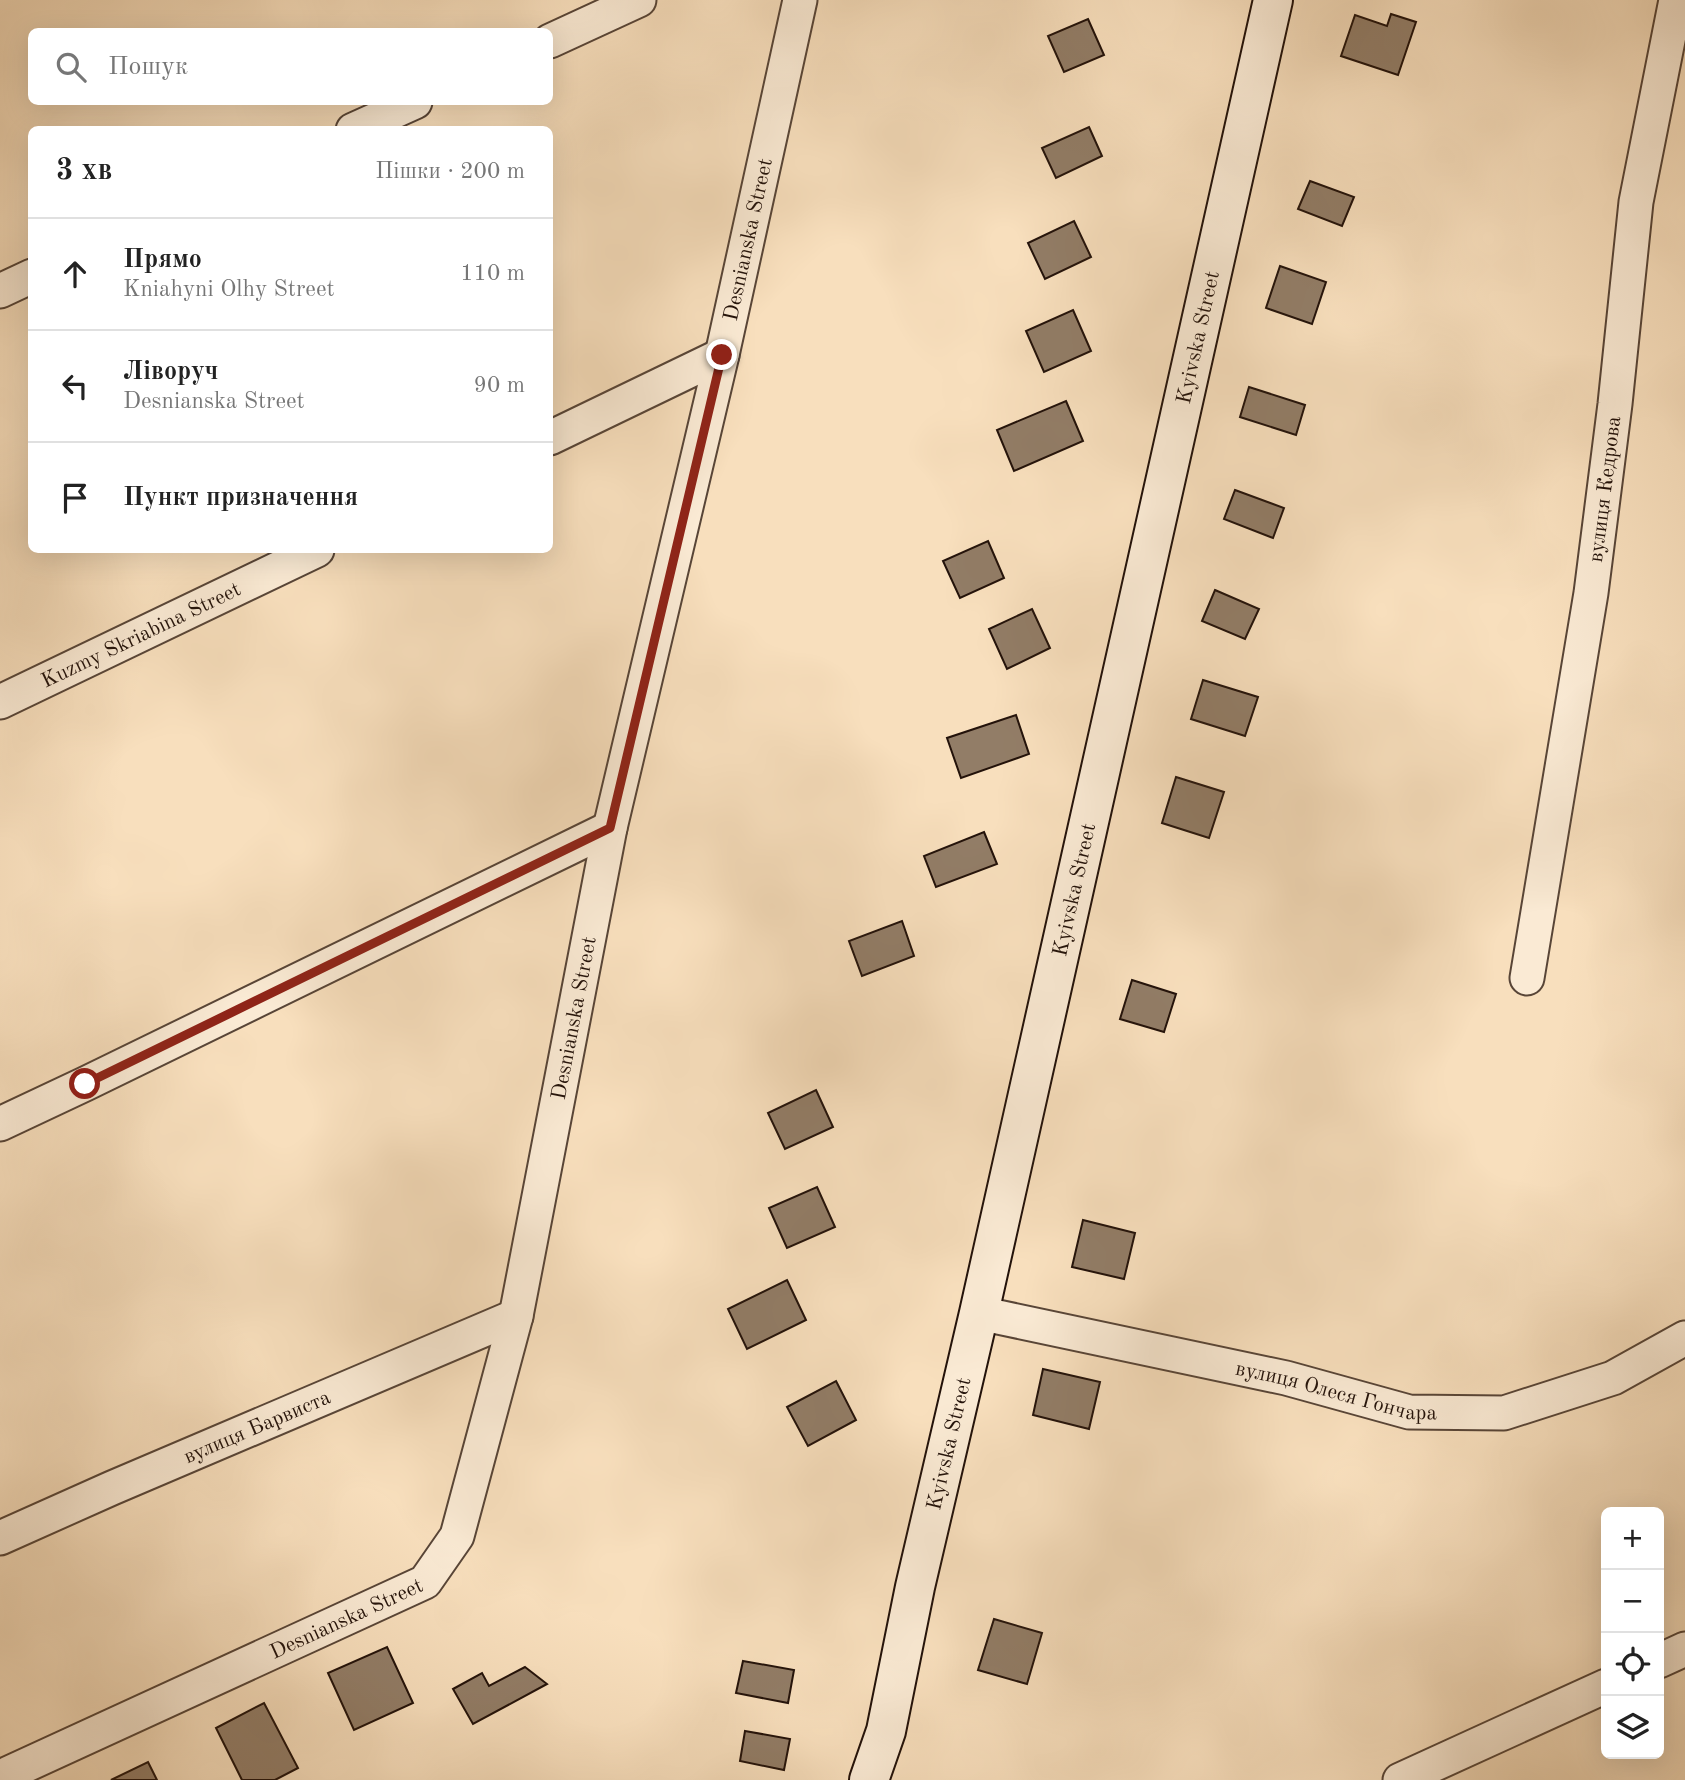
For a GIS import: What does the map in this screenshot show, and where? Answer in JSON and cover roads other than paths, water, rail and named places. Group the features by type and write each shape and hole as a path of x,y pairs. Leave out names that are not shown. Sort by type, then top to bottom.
{"main road":[{"name":"Kyivska Street","path":"869,1780 886,1731 915,1587 979,1314 1273,0"}],"street":[{"path":"553,40 639,0"},
{"name":"Desnianska Street","path":"7,1770 425,1582 457,1536 516,1316 610,828 722,355 800,0"},
{"name":"вулиця Кедрова","path":"1527,978 1591,593 1615,404 1636,202 1676,0"},
{"path":"362,126 408,105"},
{"path":"0,291 28,278"},
{"path":"553,437 722,355"},
{"name":"Kuzmy Skriabina Street","path":"0,702 311,553"},
{"path":"0,1124 610,828"},
{"name":"вулиця Олеся Гончара","path":"979,1314 1286,1378 1409,1412 1504,1413 1613,1378 1685,1338"},
{"name":"вулиця Барвиста","path":"0,1538 516,1316"},
{"path":"1664,1659 1685,1649"},
{"path":"1400,1780 1601,1688"}]}
